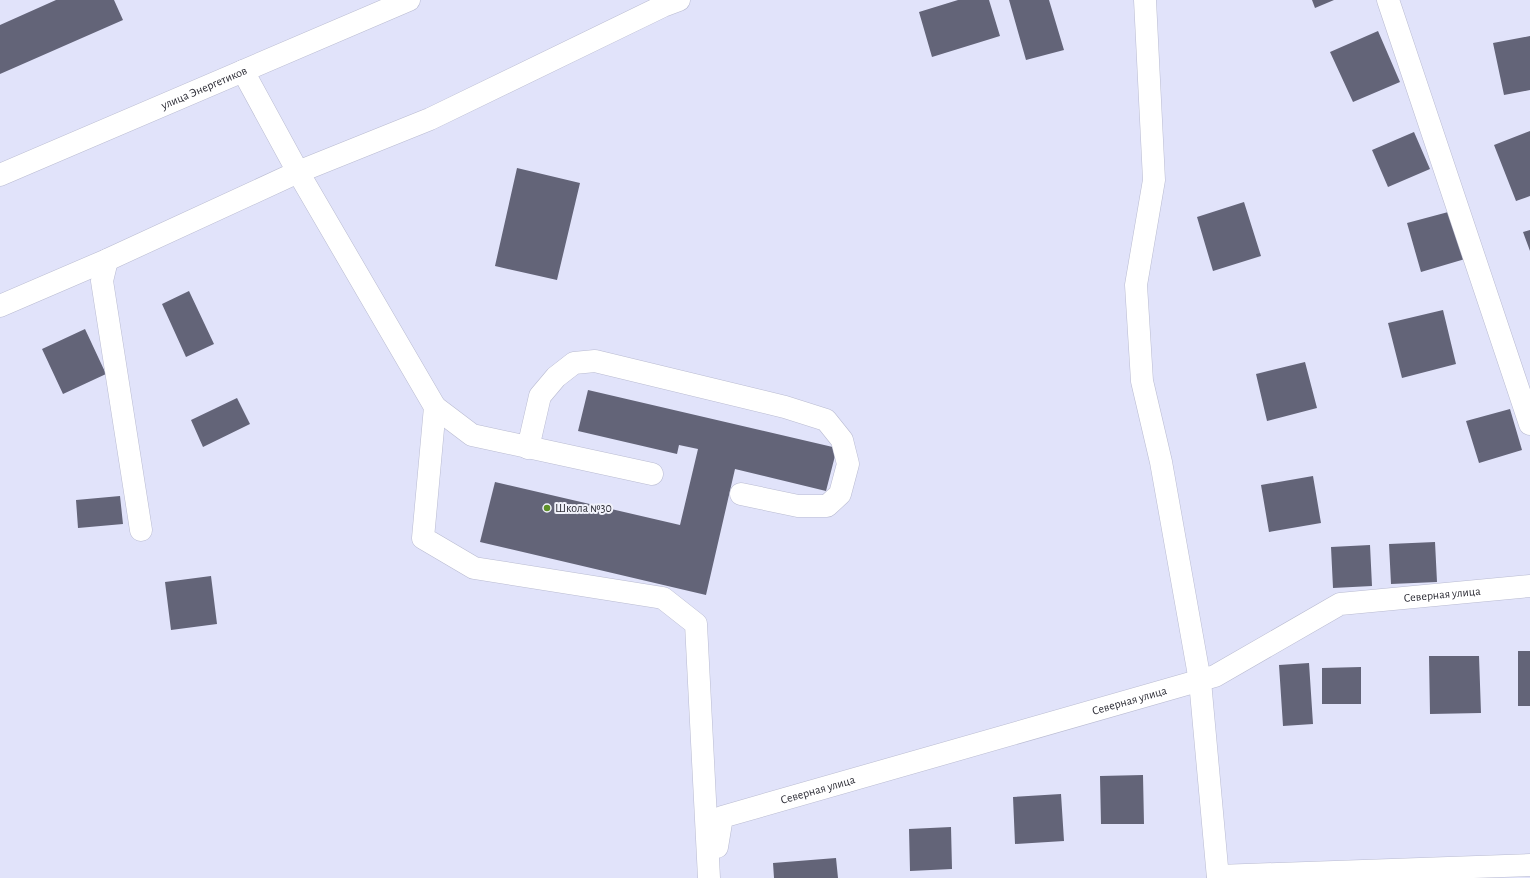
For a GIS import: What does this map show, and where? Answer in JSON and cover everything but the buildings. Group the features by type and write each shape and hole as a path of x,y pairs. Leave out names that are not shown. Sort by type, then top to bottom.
{"street":[{"name":"улица Энергетиков","path":"0,175 408,0"},
{"path":"0,306 107,260 298,172 430,119 663,6 679,0"},
{"path":"1145,0 1154,180 1136,285 1142,381 1161,462 1200,681 1218,877 1530,865"},
{"path":"1388,0 1530,424"},
{"path":"243,71 298,172 435,407 472,435 652,474"},
{"path":"107,260 102,281 141,530"},
{"path":"528,448 540,396 556,377 574,363 595,361 792,409 826,420 842,440 848,464 840,494 827,506 798,506 742,494"},
{"path":"435,407 423,538 474,568 663,598 696,624 711,878"},
{"name":"Северная улица","path":"711,878 722,817 1215,676 1340,604 1530,586"}],"place":[{"name":"Школа №30","path":"547,508"}]}
